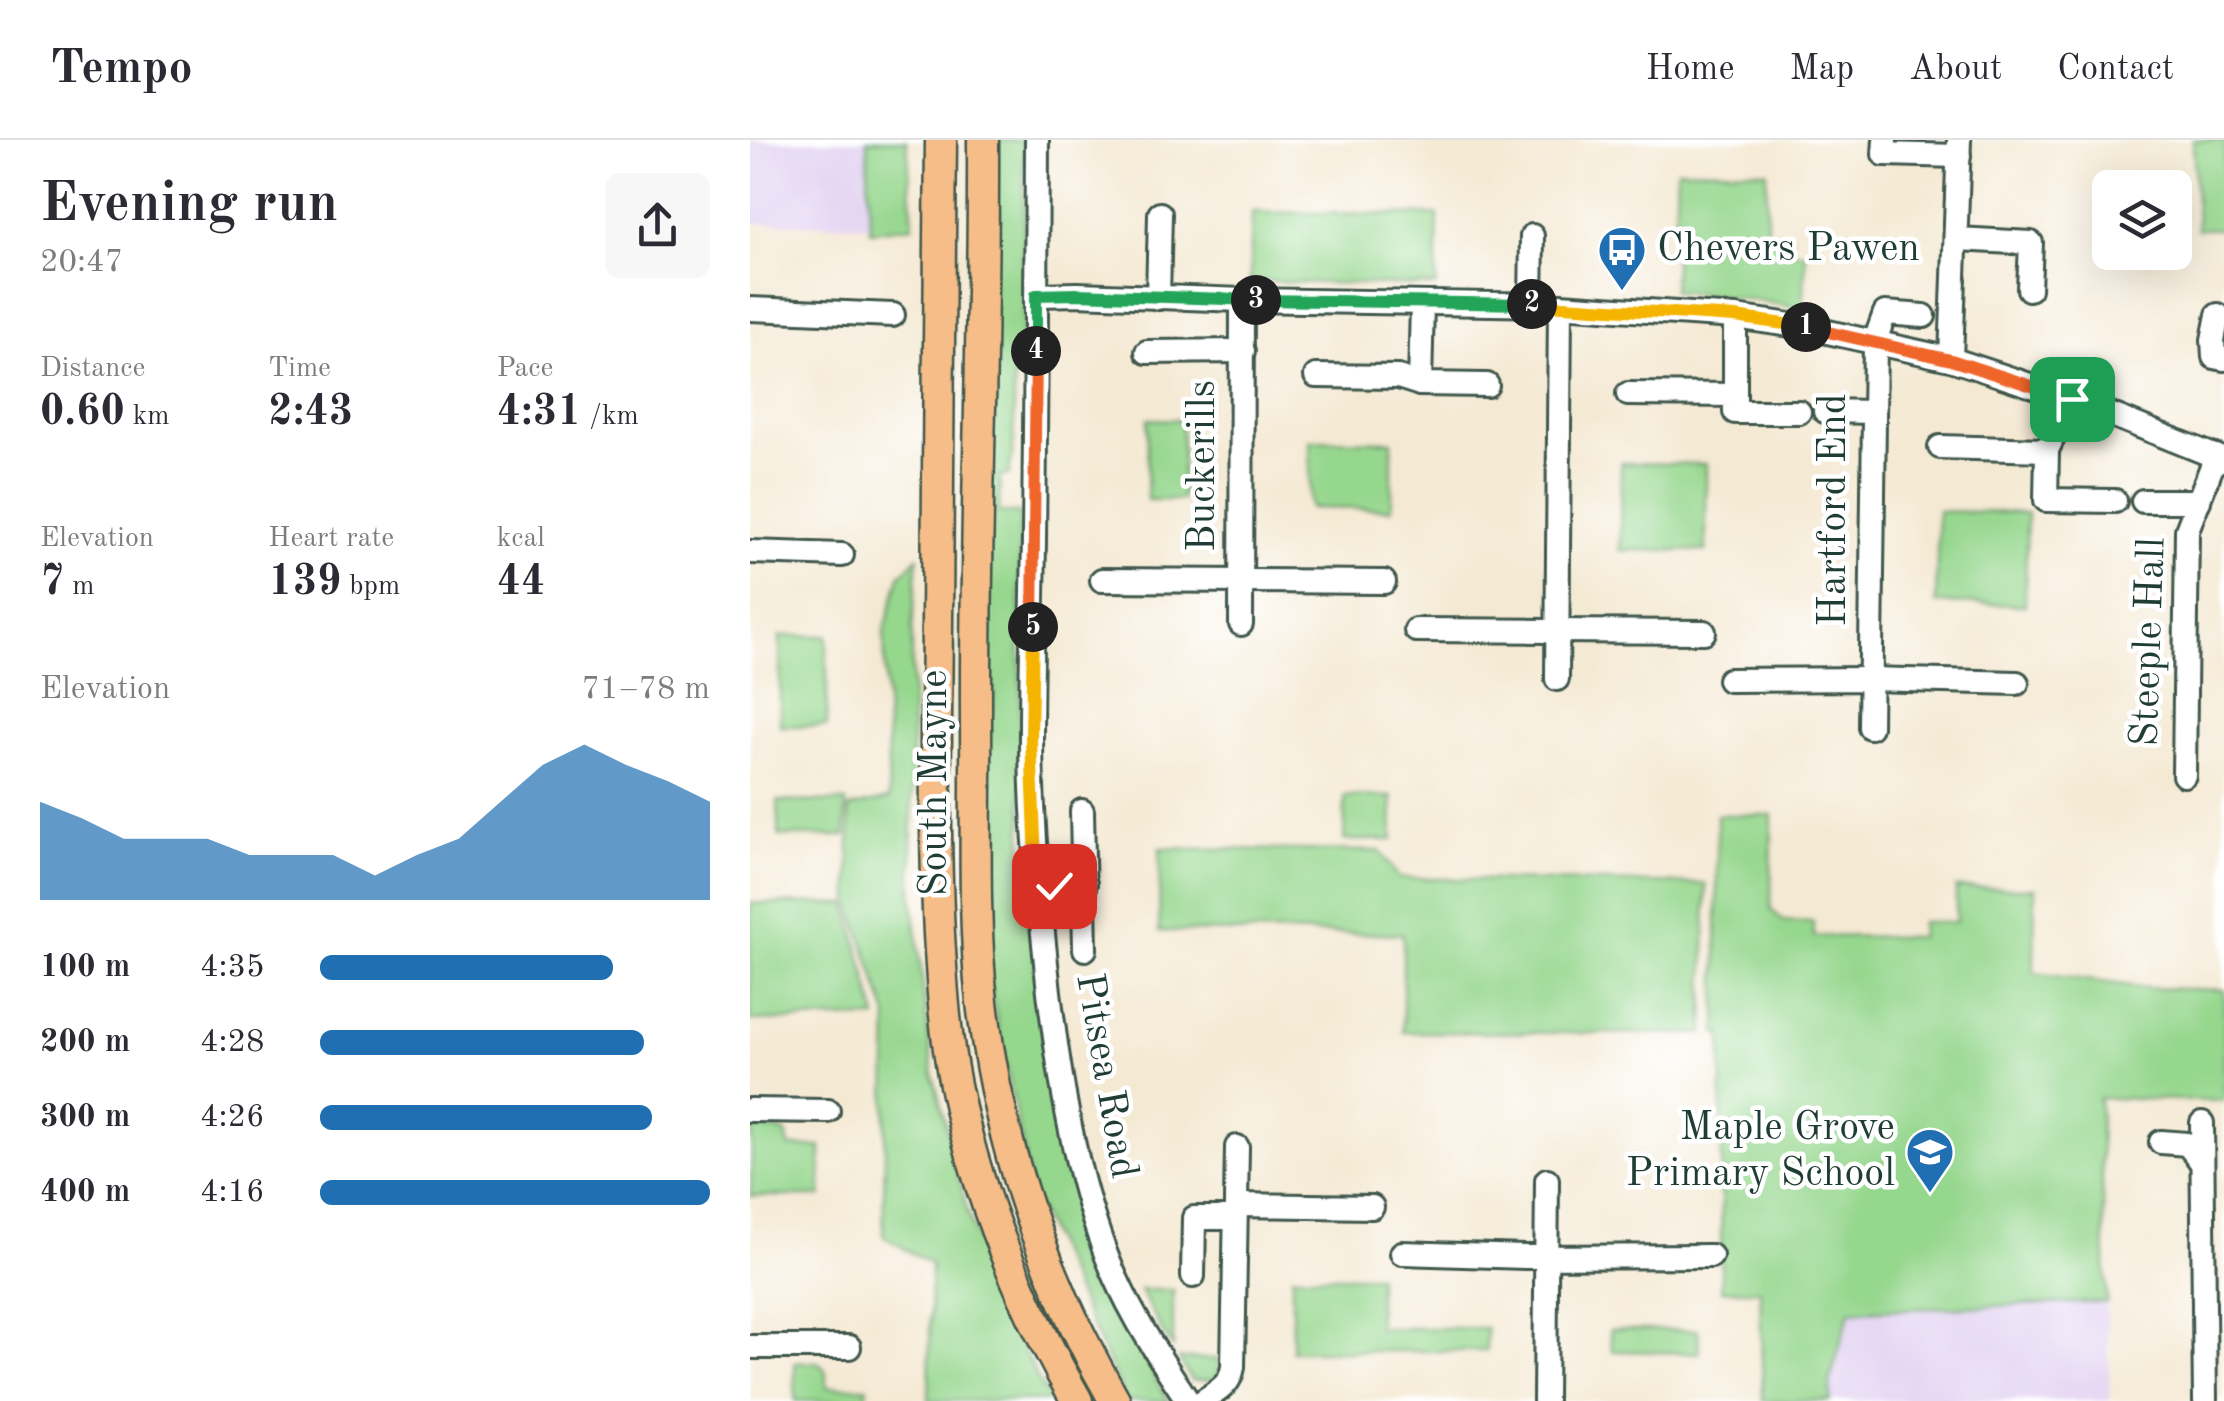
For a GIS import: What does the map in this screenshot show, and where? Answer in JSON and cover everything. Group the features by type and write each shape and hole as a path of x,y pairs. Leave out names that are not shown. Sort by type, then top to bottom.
{"main road":[{"name":"South Mayne","path":"942,140 936,768 937,894 946,1017 955,1084 996,1228 1029,1311 1077,1401"},
{"name":"South Mayne","path":"983,140 976,624 976,870 982,1001 1006,1139 1027,1213 1062,1300 1115,1401"}],"street":[{"name":"Pitsea Road","path":"1037,140 1031,739 1037,888 1054,1034 1065,1099 1099,1236 1142,1332 1188,1401"},
{"path":"1885,140 1884,154 1959,148 1951,360"},
{"path":"1158,298 1160,214"},
{"path":"1531,304 1532,236"},
{"path":"1957,239 2031,243 2029,289"},
{"path":"1036,295 1560,304 1806,326 1951,360 2072,399 2220,458"},
{"name":"Buckerills","path":"1241,624 1242,300"},
{"path":"1420,384 1422,303"},
{"path":"1557,679 1560,304"},
{"path":"750,309 893,315"},
{"path":"808,336 810,312"},
{"path":"1874,341 1885,313 1924,316"},
{"path":"2218,315 2213,350 2214,357 2224,359"},
{"path":"1735,317 1735,412 1799,412"},
{"name":"Hartford End","path":"1870,727 1874,341"},
{"name":"Buckerills","path":"1147,352 1242,352"},
{"path":"1316,376 1398,377 1420,384 1487,385"},
{"path":"1628,394 1735,395"},
{"path":"2072,399 2048,450 2046,500 2114,501"},
{"path":"1825,411 1873,412"},
{"path":"1940,446 2048,450"},
{"name":"Steeple Hall","path":"2184,774 2187,530 2220,458"},
{"path":"2142,502 2199,502"},
{"path":"750,552 842,555"},
{"name":"Buckerills","path":"1102,580 1384,582"},
{"path":"1416,630 1704,632"},
{"name":"Hartford End","path":"1729,680 2017,683"},
{"path":"1082,811 1085,950"},
{"path":"1037,888 1084,884"},
{"path":"750,1110 828,1112"},
{"path":"2202,1123 2205,1401"},
{"path":"2161,1142 2187,1144 2202,1163"},
{"path":"1202,1401 1231,1378 1237,1147"},
{"path":"1545,1401 1547,1180"},
{"path":"1193,1276 1194,1218 1236,1211 1372,1206"},
{"path":"1402,1254 1711,1256"},
{"path":"750,1347 849,1347"}],"shaded area":[{"path":"750,140 907,140 913,226 750,223"},
{"name":"Maple Grove Primary School","path":"1804,1033 2099,1098 2110,1401 1763,1401"}],"green space":[{"path":"867,140 907,140 913,226 870,231"},
{"path":"991,140 1024,140 1023,335 1014,367 1014,442 1009,475 1000,476 999,513 1020,513 1023,860 1047,1057 1107,1279 1169,1401 1126,1401 1033,1198 989,982 985,727 993,698 985,669"},
{"path":"2193,140 2224,140 2224,229 2197,229"},
{"path":"1677,169 1767,171 1767,234 1791,235 1791,251 1806,253 1803,309 1673,291"},
{"path":"1252,212 1438,215 1436,286 1250,281"},
{"path":"1148,419 1182,420 1182,500 1147,500"},
{"path":"1310,440 1392,441 1392,509 1310,508"},
{"path":"1621,463 1706,464 1706,551 1620,550"},
{"path":"1938,511 2027,513 2025,605 1936,603"},
{"path":"918,557 912,632 912,892 933,1074 967,1210 995,1289 1051,1401 929,1401 931,1264 883,1236 888,1016 850,903 849,808 889,799 884,632 900,576"},
{"path":"780,636 827,636 827,726 780,726"},
{"path":"1345,796 1392,797 1393,840 1344,840"},
{"path":"778,801 846,802 845,836 779,836"},
{"path":"1717,815 1772,815 1771,910 1784,921 1813,922 1814,936 1920,937 1921,922 1956,922 1956,888 2035,888 2034,973 2148,988 2224,990 2224,1101 2099,1098 2107,1302 1850,1311 1830,1380 1830,1401 1763,1401 1760,1290 1721,1290 1722,1033 1717,1033"},
{"path":"1160,848 1380,851 1399,878 1706,884 1704,1034 1403,1032 1403,934 1159,931"},
{"path":"750,903 847,904 877,1018 750,1021"},
{"path":"752,1129 786,1133 789,1147 821,1147 821,1196 751,1196"},
{"path":"1292,1276 1378,1276 1378,1328 1486,1328 1486,1351 1292,1351"},
{"path":"1140,1290 1173,1290 1173,1347 1163,1333"},
{"path":"1610,1330 1698,1330 1699,1353 1612,1351"},
{"path":"1179,1359 1220,1359 1218,1376 1213,1380 1191,1380"},
{"path":"814,1362 824,1369 827,1387 867,1387 867,1401 795,1401 795,1363"}],"place":[{"name":"Chevers Pawen","path":"1622,292"},
{"name":"Maple Grove Primary School","path":"1930,1194"}],"route":[{"path":"1054,886 1037,888 1031,739 1036,295 1560,304 1735,317 1806,326 1874,341 1951,360 2072,399"}]}
